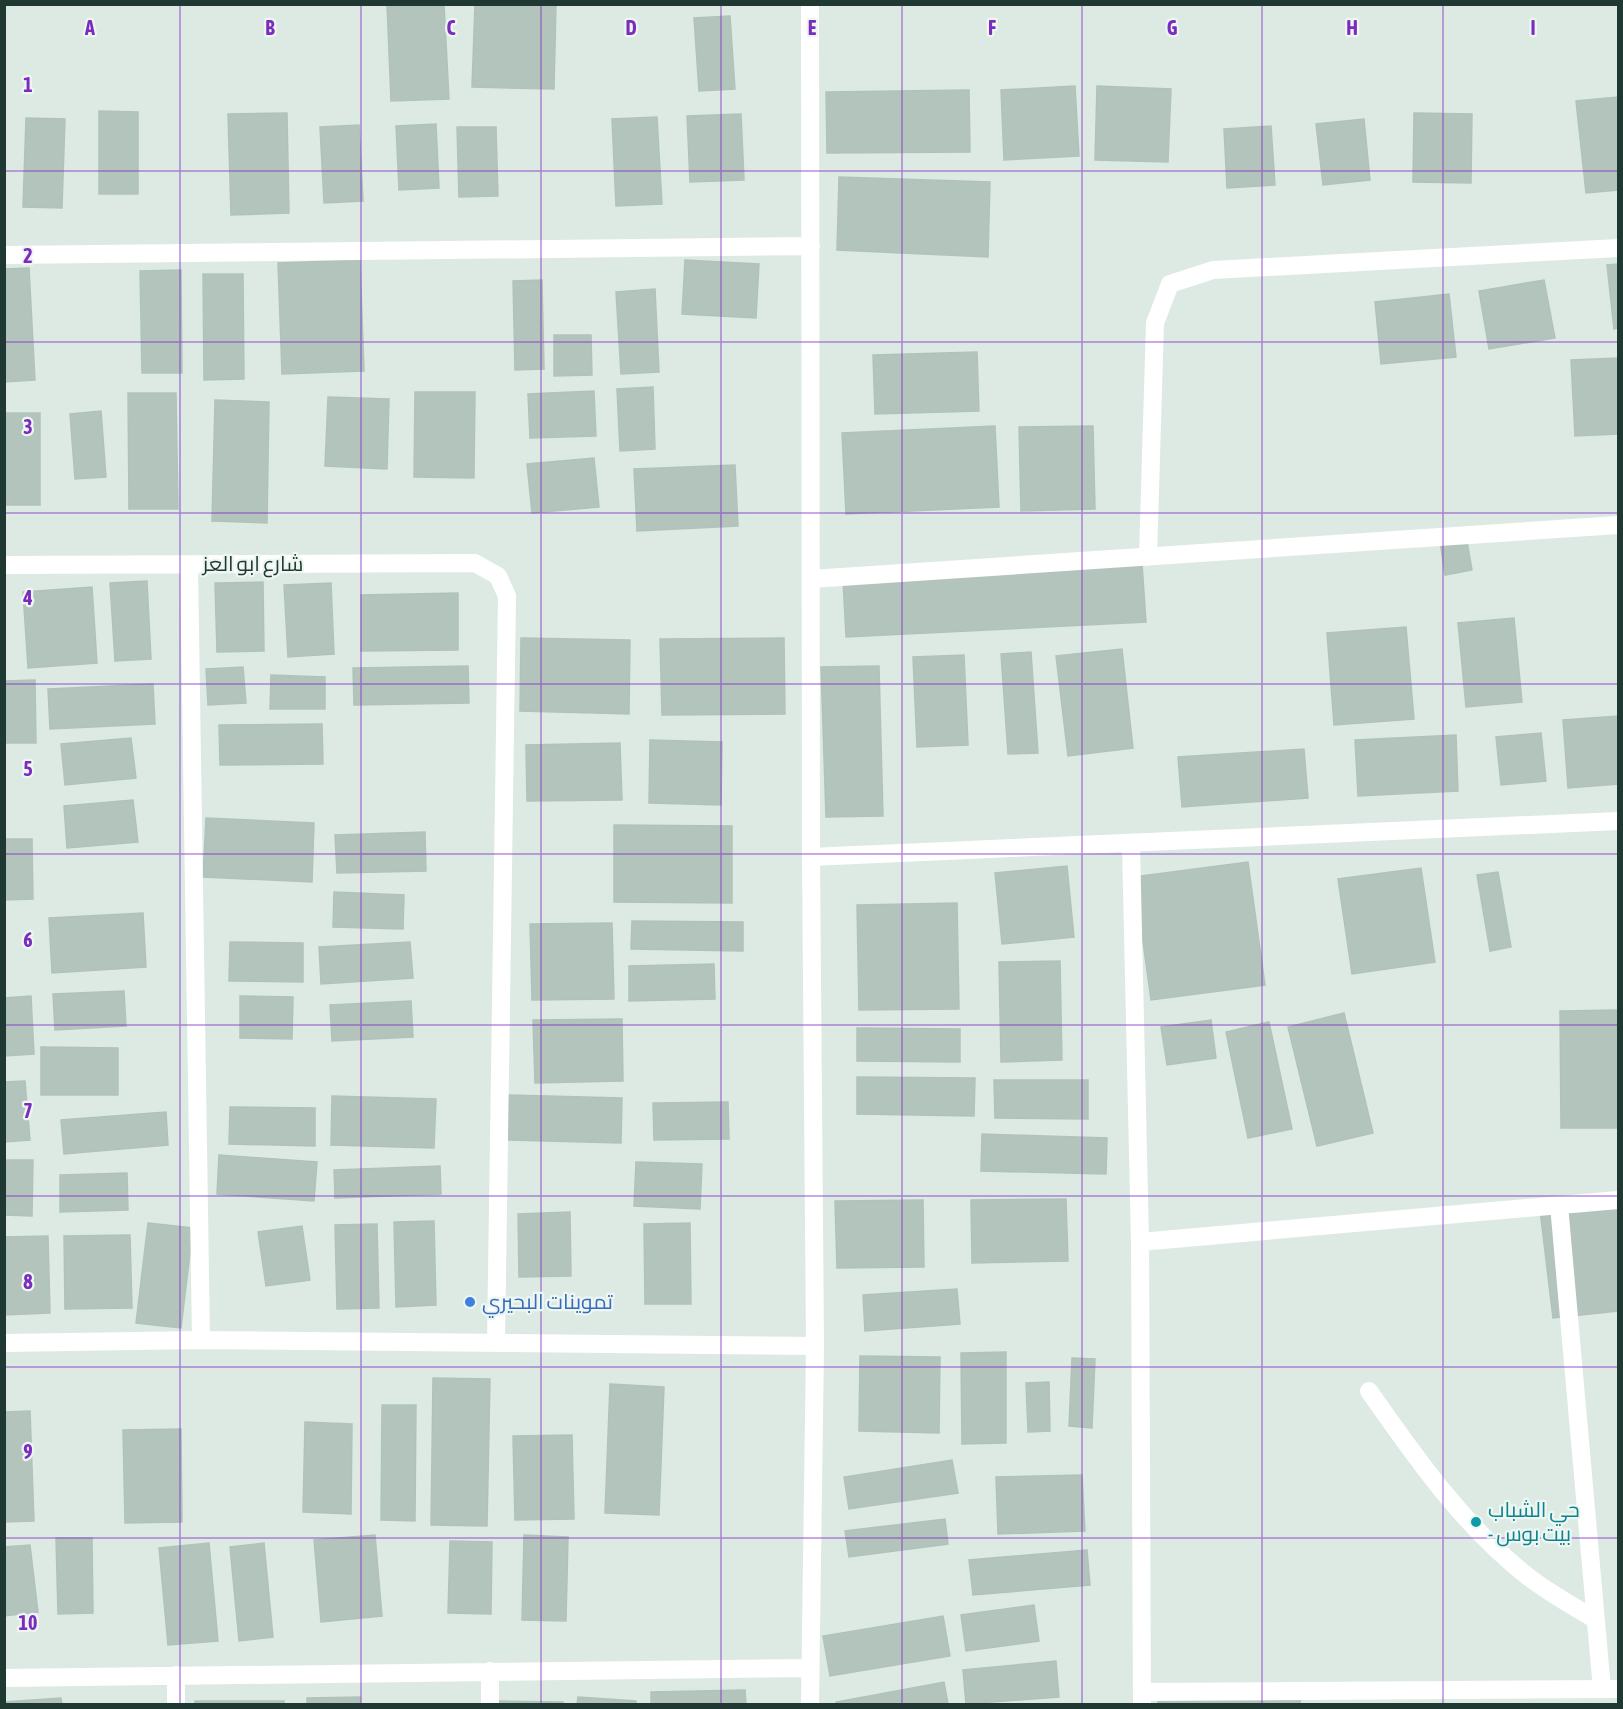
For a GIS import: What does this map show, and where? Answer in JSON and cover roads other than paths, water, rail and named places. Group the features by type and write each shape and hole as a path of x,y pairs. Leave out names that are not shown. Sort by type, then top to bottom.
{"street":[{"path":"810,4 811,857 815,1346 810,1704"},
{"path":"4,255 811,246"},
{"path":"1148,557 1155,323 1170,284 1213,270 1618,248"},
{"path":"811,579 1618,525"},
{"name":"شارع ابو العز","path":"4,564 475,562 498,576 507,596 496,1343"},
{"path":"189,565 201,1340"},
{"path":"811,857 1618,821"},
{"path":"1131,844 1140,1242 1142,1698 1610,1689 1596,1620 1559,1205"},
{"path":"1140,1242 1618,1200"},
{"path":"4,1343 201,1340 815,1346"},
{"path":"1369,1391 1432,1480 1487,1541 1527,1577 1596,1620"},
{"path":"4,1678 810,1668"},
{"path":"490,1671 490,1704"},
{"path":"176,1675 176,1704"}],"place":[{"name":"تموينات البحيري","path":"470,1302"},
{"name":"حي الشباب - بيت بوس","path":"1476,1522"}]}
